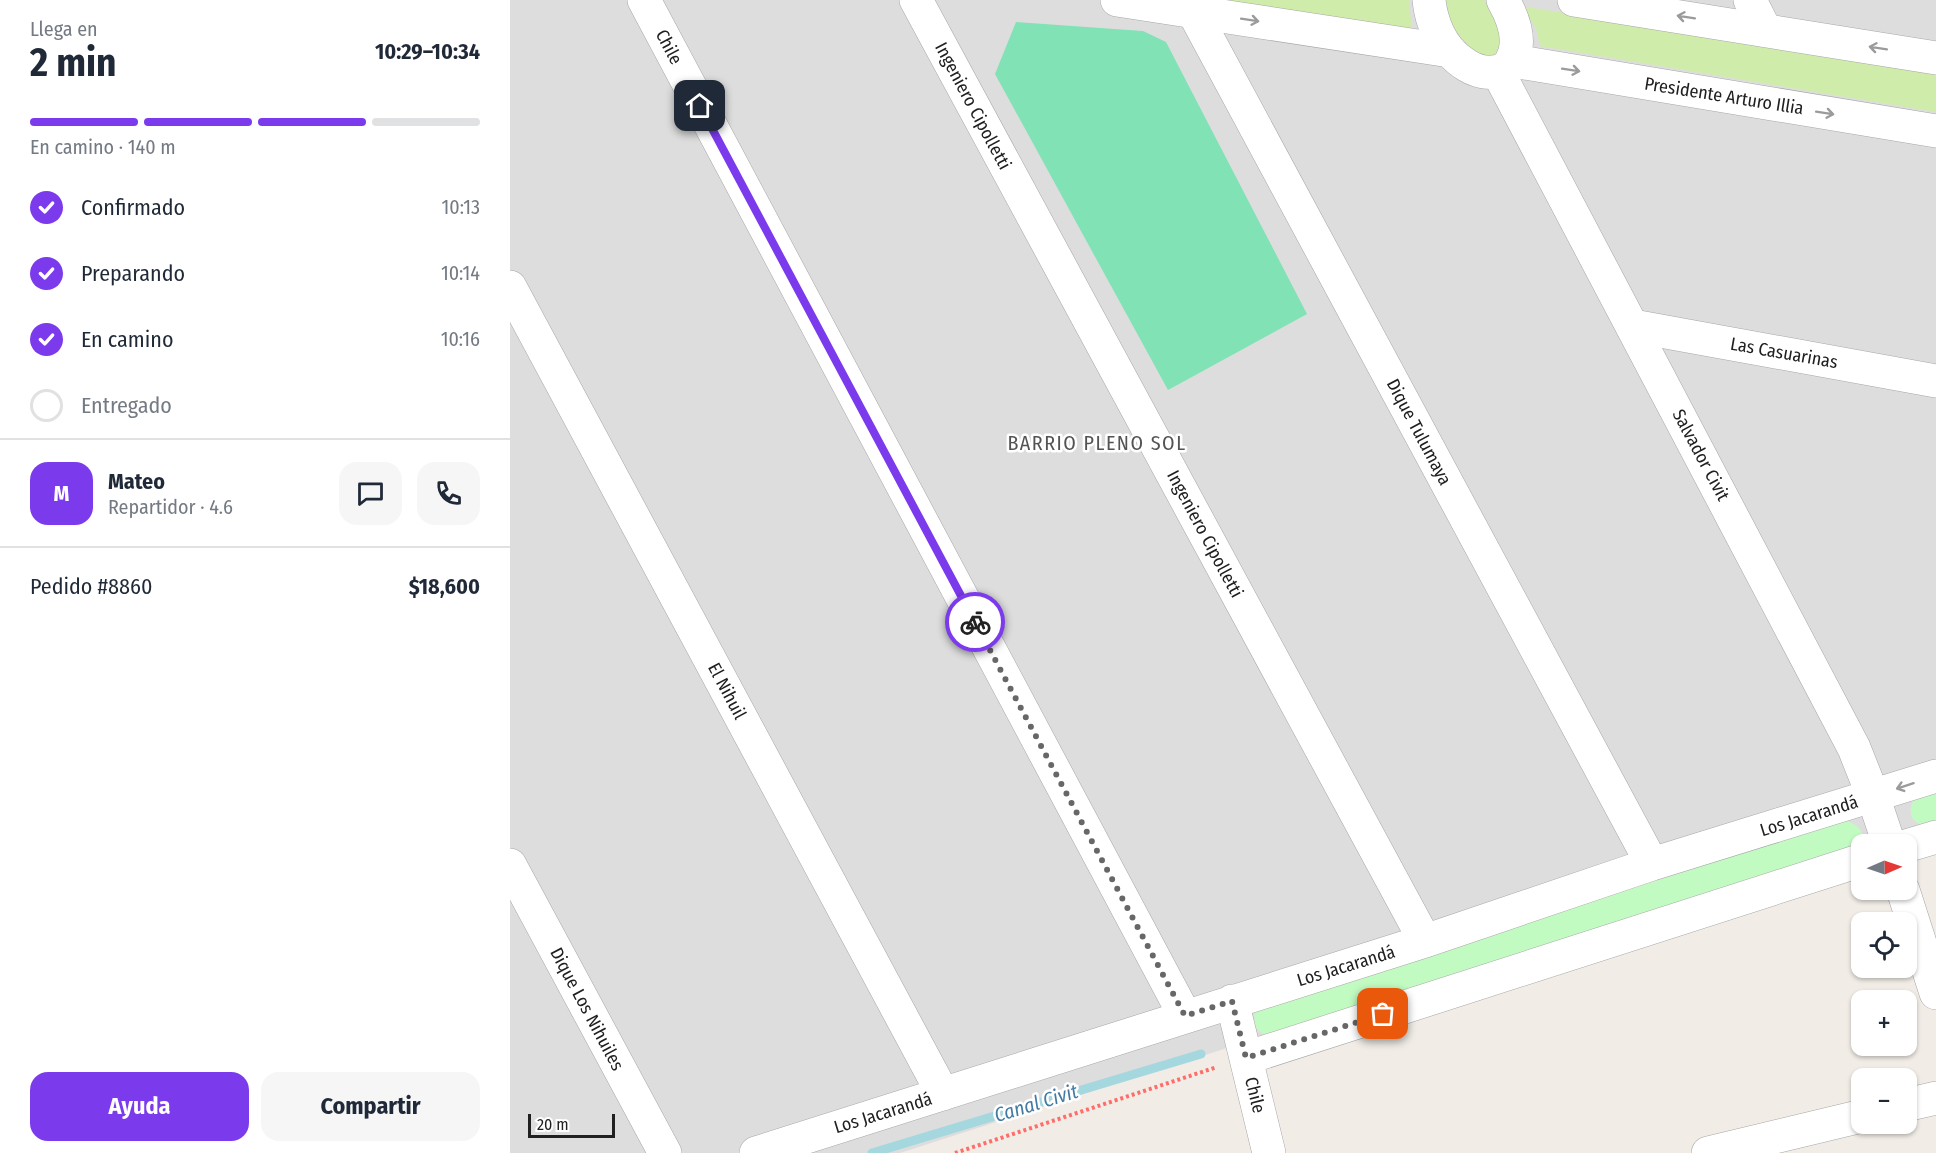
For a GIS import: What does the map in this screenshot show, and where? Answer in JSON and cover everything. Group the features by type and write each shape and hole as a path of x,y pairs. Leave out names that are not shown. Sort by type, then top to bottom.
{"street":[{"name":"Chile","path":"644,0 1185,1016"},
{"name":"Ingeniero Cipolletti","path":"916,0 1425,941"},
{"path":"1117,0 1190,5 1450,51"},
{"path":"1429,0 1438,34 1450,51"},
{"path":"1503,0 1514,25 1517,41 1517,51 1506,66"},
{"path":"1574,0 1936,57"},
{"path":"1750,0 1765,30"},
{"name":"Dique Tulumaya","path":"1190,5 1652,864"},
{"name":"Presidente Arturo Illia","path":"1450,51 1473,69 1485,72 1506,66 1936,131"},
{"name":"Salvador Civit","path":"1506,66 1633,326 1854,748 1886,834"},
{"name":"El Nihuil","path":"510,287 943,1094"},
{"name":"Las Casuarinas","path":"1633,326 1936,381"},
{"name":"Los Jacarandá","path":"756,1153 1425,941 1652,864 1936,776"},
{"path":"1917,843 1936,837"},
{"path":"1246,1058 1851,864"},
{"name":"Dique Los Nihuiles","path":"510,866 665,1153"},
{"path":"1906,900 1936,993"},
{"name":"Chile","path":"1232,1001 1269,1153"},
{"path":"1917,1102 1936,1098"},
{"path":"1708,1153 1851,1119"}],"path":[{"path":"954,1153 1246,1058"}],"shaded area":[{"path":"510,0 1936,0 1936,820 1892,834 1851,834 1851,847 900,1153 510,1153"}],"green space":[{"path":"1223,0 1409,0 1412,31"},
{"path":"1446,0 1484,0 1500,31 1501,40 1495,54 1488,59 1464,45 1450,20"},
{"path":"1521,6 1936,73 1936,112 1540,46 1536,28"},
{"path":"1016,22 1143,31 1166,42 1307,314 1168,390 995,74"},
{"path":"1936,793 1936,824 1924,825 1915,821 1911,813 1913,801"},
{"path":"1847,821 1861,831 1862,834 1851,834 1851,850 1268,1037 1260,1032 1255,1024 1255,1011 1834,823"}],"waterway":[{"name":"Canal Civit","path":"872,1153 1201,1054"}],"way so far":[{"path":"975,622 1185,1016 1232,1001 1246,1058 1383,1014"}],"district":[{"name":"BARRIO PLENO SOL","path":"1097,443"}],"route":[{"path":"700,106 975,622"}]}
